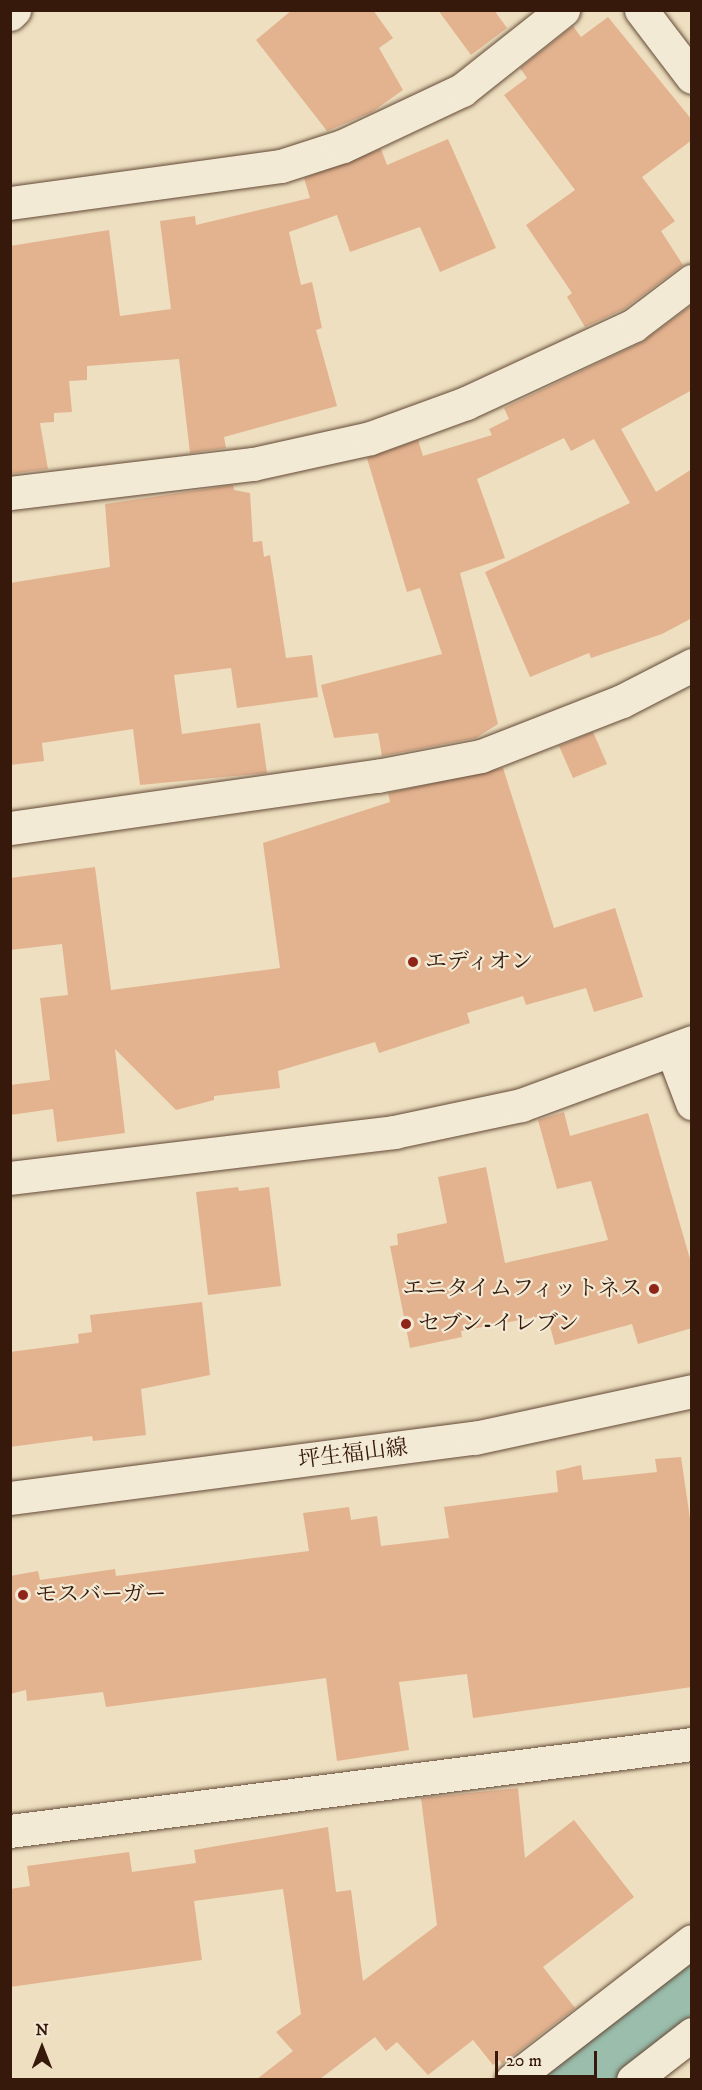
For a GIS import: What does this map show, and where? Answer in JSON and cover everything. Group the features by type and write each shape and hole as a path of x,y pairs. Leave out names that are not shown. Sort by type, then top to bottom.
{"street":[{"path":"10,14 14,10"},
{"path":"10,203 281,166 343,146 462,90 563,10"},
{"path":"641,10 692,77"},
{"path":"10,493 253,464 370,438 466,403 634,325 692,280"},
{"path":"10,828 377,776 481,756 622,700 692,665"},
{"path":"10,1178 394,1132 521,1105 682,1046 692,1103"},
{"name":"坪生福山線","path":"10,1498 475,1438 692,1391"},
{"path":"10,1831 692,1744"},
{"path":"512,2079 692,1941"},
{"path":"633,2079 692,2034"}],"building":[{"path":"292,10 373,10 393,38 379,48 403,90 372,112 327,131 256,40"},
{"path":"438,10 494,10 507,28 471,55"},
{"path":"608,17 692,120 692,140 642,177 675,221 661,231 683,265 624,309 585,327 567,297 572,293 526,225 575,190 504,95 527,78 520,68 573,26 581,37"},
{"path":"448,139 496,248 440,272 420,227 350,252 337,215 289,232 301,285 312,282 322,328 316,330 337,406 224,437 226,448 190,453 179,359 87,366 87,380 69,381 72,412 54,413 54,422 40,423 48,469 10,474 10,246 109,230 120,316 171,309 160,221 195,216 196,225 310,198 304,178 381,149 387,165"},
{"path":"692,305 692,390 621,429 656,492 692,469 692,618 662,634 591,658 589,653 530,677 485,572 630,503 594,439 571,451 564,438 477,479 505,558 460,573 498,724 476,738 382,756 378,733 334,738 321,685 442,654 420,588 407,592 367,458 418,440 423,456 492,435 489,429 509,419 504,408 642,342"},
{"path":"233,485 234,490 250,493 253,542 262,541 264,557 270,555 286,658 312,655 318,697 237,708 231,668 174,675 182,734 260,723 267,773 140,785 133,729 42,743 44,761 10,765 10,583 110,567 105,504"},
{"path":"593,732 607,764 573,778 559,746"},
{"path":"503,768 554,928 615,908 643,997 594,1012 586,988 526,1005 523,996 467,1013 470,1023 379,1053 375,1042 278,1071 280,1088 214,1096 214,1100 176,1110 115,1049 125,1133 57,1142 53,1109 10,1115 10,1085 50,1080 40,998 68,995 62,944 10,950 10,878 95,867 111,990 280,968 263,843 390,802 388,793"},
{"path":"564,1112 570,1136 648,1113 692,1266 692,1328 638,1344 632,1324 555,1345 547,1315 461,1331 462,1337 410,1348 390,1246 398,1245 397,1234 447,1223 438,1177 486,1167 505,1263 608,1240 591,1181 557,1189 538,1120"},
{"path":"238,1187 239,1191 269,1187 281,1286 208,1295 196,1192"},
{"path":"202,1302 210,1375 141,1389 146,1435 93,1441 92,1436 10,1447 10,1352 79,1343 78,1334 92,1332 90,1315"},
{"path":"681,1457 692,1532 692,1687 473,1718 467,1674 399,1682 409,1750 337,1761 326,1678 106,1707 103,1692 27,1701 26,1690 10,1694 10,1576 38,1571 40,1580 115,1569 116,1576 309,1551 303,1513 349,1507 351,1520 377,1516 381,1546 449,1538 444,1507 558,1492 556,1471 581,1465 583,1480 657,1472 655,1459"},
{"path":"518,1788 525,1858 574,1820 634,1897 543,1967 575,2008 502,2064 499,2060 493,2065 473,2040 428,2075 397,2042 386,2051 375,2037 320,2079 257,2079 293,2051 276,2032 301,2014 283,1889 194,1901 202,1960 10,1987 10,1889 30,1886 27,1866 129,1852 132,1872 196,1863 194,1850 328,1827 336,1892 351,1890 363,1981 437,1925 421,1798"}],"waterway":[{"path":"575,2080 692,1989"}],"place":[{"name":"エディオン","path":"413,962"},
{"name":"エニタイムフィットネス","path":"654,1289"},
{"name":"セブン-イレブン","path":"406,1324"},
{"name":"モスバーガー","path":"23,1595"}]}
